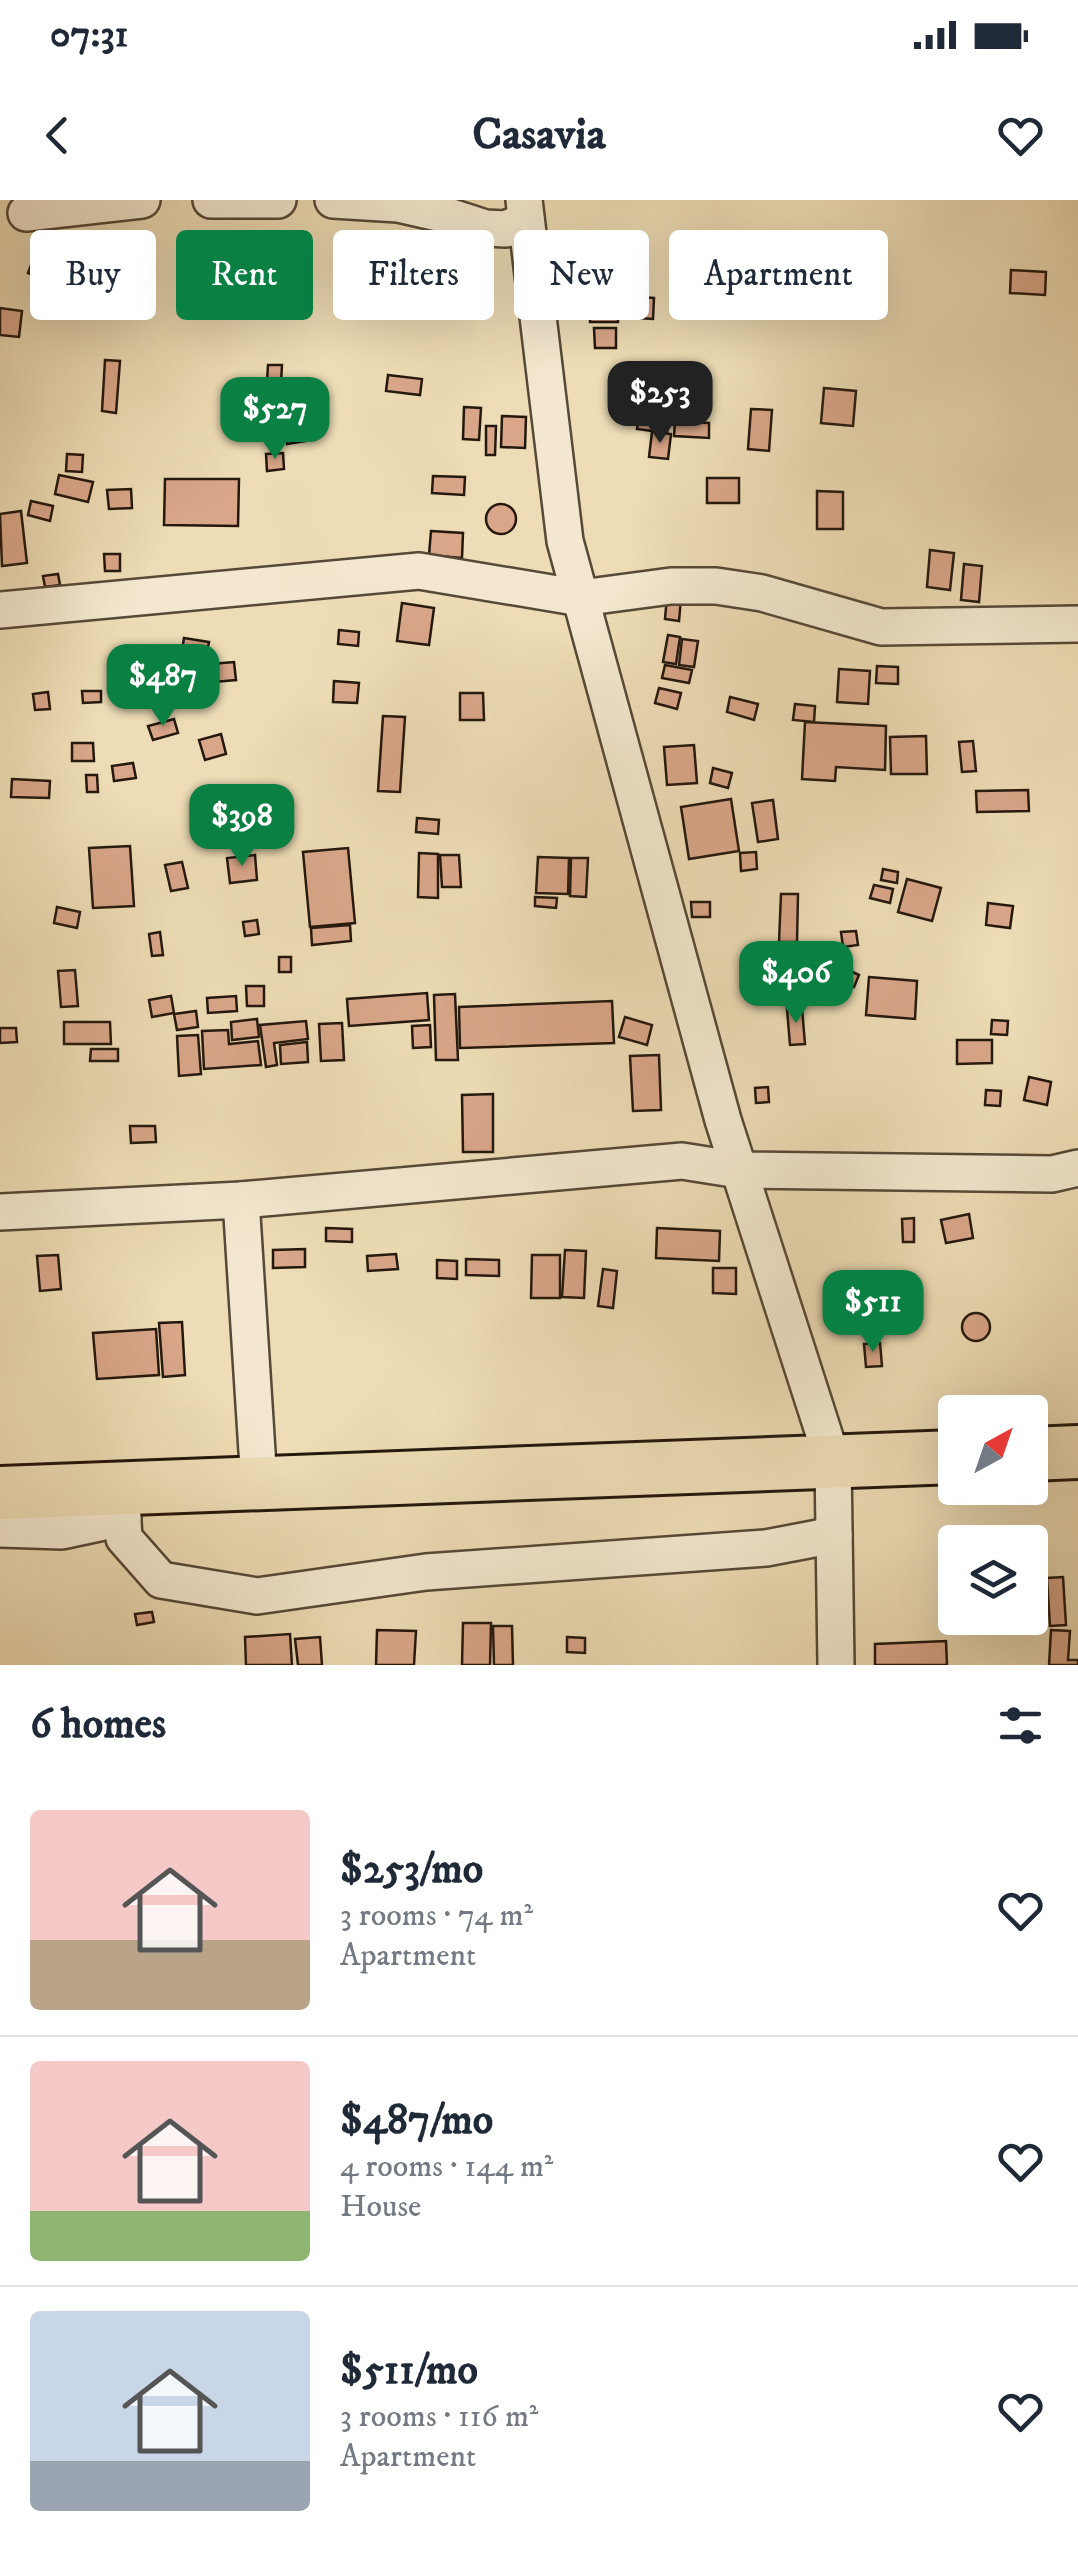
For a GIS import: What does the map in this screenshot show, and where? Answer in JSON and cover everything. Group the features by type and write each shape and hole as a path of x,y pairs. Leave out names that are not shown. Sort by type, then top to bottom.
{"highway":[{"path":"1048,1453 1078,1452"},
{"path":"0,1493 122,1503 259,1483 938,1458"}],"street":[{"path":"26,214 142,200"},
{"path":"211,200 278,200"},
{"path":"333,200 398,204 485,228 506,229 525,210"},
{"path":"525,210 565,541 739,1170 832,1462 836,1665"},
{"path":"0,610 419,570 581,598 671,586 716,586 762,593 880,627 1078,624"},
{"path":"0,1212 241,1200 682,1161 739,1170 1052,1174 1078,1168"},
{"path":"241,1200 259,1483"},
{"path":"0,1529 62,1531 122,1503 124,1538 161,1580 257,1596 426,1572 766,1548 834,1535"}],"building":[{"path":"1011,270 1046,272 1045,295 1010,293"},
{"path":"649,298 654,298 653,319 649,319"},
{"path":"0,308 22,311 19,337 0,335"},
{"path":"594,328 616,328 616,348 595,348"},
{"path":"105,360 120,361 116,413 102,411"},
{"path":"268,365 282,365 281,383 267,382"},
{"path":"388,375 422,379 420,395 386,391"},
{"path":"824,388 856,391 853,426 821,423"},
{"path":"464,407 481,408 479,440 463,439"},
{"path":"751,409 772,410 769,451 748,449"},
{"path":"640,411 670,415 667,433 637,429"},
{"path":"502,416 526,417 525,448 501,447"},
{"path":"308,417 312,440 287,444 284,421"},
{"path":"675,421 709,423 709,438 674,436"},
{"path":"486,426 496,426 495,455 486,455"},
{"path":"652,432 671,434 668,459 649,457"},
{"path":"283,453 284,469 267,471 266,454"},
{"path":"67,454 83,455 82,472 66,471"},
{"path":"59,475 93,482 88,502 55,494"},
{"path":"433,476 465,477 464,495 432,493"},
{"path":"707,478 739,478 739,503 707,503"},
{"path":"165,479 239,479 238,526 164,525"},
{"path":"131,489 132,508 109,509 107,490"},
{"path":"817,491 843,492 843,529 817,529"},
{"path":"31,501 53,506 50,521 28,515"},
{"path":"501,504 515,513 516,519 507,533 501,534 487,525 486,519 495,505"},
{"path":"21,511 27,563 2,566 0,514"},
{"path":"431,531 463,533 462,558 429,555"},
{"path":"930,550 954,553 950,590 927,587"},
{"path":"104,554 120,554 120,571 105,571"},
{"path":"964,564 982,566 979,602 961,600"},
{"path":"58,574 60,585 45,587 43,576"},
{"path":"667,596 681,598 679,621 665,619"},
{"path":"402,603 434,608 429,645 397,641"},
{"path":"339,630 359,632 358,646 338,644"},
{"path":"668,635 680,637 676,664 663,662"},
{"path":"184,638 209,642 205,661 181,657"},
{"path":"682,639 698,641 694,667 679,665"},
{"path":"234,662 236,680 214,682 211,664"},
{"path":"142,665 157,666 156,684 140,683"},
{"path":"665,665 692,670 689,683 662,678"},
{"path":"877,666 898,667 898,684 876,683"},
{"path":"839,669 870,671 868,704 837,702"},
{"path":"334,681 359,683 357,703 333,702"},
{"path":"659,688 681,693 677,709 655,703"},
{"path":"82,691 101,691 101,702 83,703"},
{"path":"48,692 50,709 35,710 33,694"},
{"path":"460,693 483,693 484,720 460,720"},
{"path":"730,697 758,704 754,720 727,712"},
{"path":"795,704 815,706 814,722 793,720"},
{"path":"383,716 405,717 400,792 378,791"},
{"path":"174,719 178,733 153,740 148,726"},
{"path":"805,722 886,726 885,770 836,767 835,781 802,779"},
{"path":"221,734 226,754 205,760 199,740"},
{"path":"926,736 927,774 891,774 890,737"},
{"path":"973,741 976,771 962,772 959,742"},
{"path":"72,743 93,743 94,761 72,761"},
{"path":"694,745 697,783 667,785 664,747"},
{"path":"133,763 136,778 114,781 112,766"},
{"path":"713,768 732,773 728,788 710,783"},
{"path":"86,775 97,775 98,792 87,792"},
{"path":"12,779 50,781 49,798 11,797"},
{"path":"1028,790 1029,811 977,812 976,791"},
{"path":"731,799 739,851 689,859 681,807"},
{"path":"773,800 778,839 758,842 752,803"},
{"path":"417,818 439,820 438,834 416,832"},
{"path":"130,846 134,906 93,908 89,848"},
{"path":"348,848 355,923 310,927 303,852"},
{"path":"756,852 757,869 741,871 740,853"},
{"path":"419,853 438,854 438,898 418,897"},
{"path":"255,855 257,880 230,883 227,858"},
{"path":"440,855 459,855 461,887 442,887"},
{"path":"538,857 569,858 568,894 536,893"},
{"path":"571,858 588,858 586,897 570,896"},
{"path":"182,862 188,888 171,891 165,865"},
{"path":"883,869 898,872 897,883 881,880"},
{"path":"907,879 941,888 932,921 898,912"},
{"path":"874,885 893,889 890,903 870,898"},
{"path":"781,894 798,894 797,942 779,942"},
{"path":"535,897 557,898 556,908 535,906"},
{"path":"691,902 710,902 710,917 692,917"},
{"path":"988,903 1013,906 1010,928 986,925"},
{"path":"57,907 80,912 77,928 54,923"},
{"path":"257,920 259,934 245,936 243,922"},
{"path":"350,925 351,941 312,945 311,928"},
{"path":"856,931 858,945 843,947 841,932"},
{"path":"160,932 163,955 152,956 149,934"},
{"path":"279,957 291,957 291,972 279,972"},
{"path":"846,969 859,975 854,987 841,981"},
{"path":"75,970 78,1006 61,1007 58,971"},
{"path":"869,977 917,981 915,1019 866,1015"},
{"path":"246,986 264,986 264,1006 247,1006"},
{"path":"427,993 429,1020 349,1026 347,999"},
{"path":"455,994 458,1060 436,1060 434,995"},
{"path":"171,996 174,1013 152,1017 149,1000"},
{"path":"236,996 237,1011 208,1013 207,998"},
{"path":"612,1001 614,1043 460,1048 459,1007"},
{"path":"802,1008 805,1044 790,1045 787,1009"},
{"path":"196,1011 198,1027 177,1030 174,1014"},
{"path":"625,1017 652,1025 647,1045 619,1037"},
{"path":"257,1019 259,1037 232,1040 231,1022"},
{"path":"992,1020 1008,1021 1007,1035 991,1034"},
{"path":"306,1021 308,1039 274,1043 277,1065 266,1067 260,1025"},
{"path":"64,1022 110,1022 111,1044 64,1044"},
{"path":"342,1023 344,1060 321,1061 319,1024"},
{"path":"430,1025 431,1047 413,1048 412,1026"},
{"path":"0,1028 16,1028 17,1042 0,1043"},
{"path":"228,1030 229,1044 258,1041 261,1065 204,1069 202,1031"},
{"path":"198,1035 201,1074 179,1076 177,1036"},
{"path":"957,1040 992,1040 992,1063 957,1064"},
{"path":"307,1042 308,1062 281,1064 280,1045"},
{"path":"91,1049 118,1049 118,1061 90,1061"},
{"path":"659,1055 661,1110 633,1111 630,1056"},
{"path":"1029,1077 1051,1082 1047,1105 1024,1100"},
{"path":"768,1087 769,1102 756,1103 755,1088"},
{"path":"986,1090 1001,1091 1000,1106 985,1105"},
{"path":"493,1094 493,1152 463,1152 462,1095"},
{"path":"130,1126 155,1126 156,1142 131,1143"},
{"path":"969,1214 973,1238 946,1243 941,1220"},
{"path":"914,1218 914,1242 903,1242 902,1219"},
{"path":"326,1228 352,1229 352,1242 326,1241"},
{"path":"657,1228 720,1231 719,1261 656,1258"},
{"path":"305,1249 305,1267 273,1268 273,1250"},
{"path":"565,1250 586,1251 584,1298 562,1297"},
{"path":"396,1254 398,1269 368,1271 367,1256"},
{"path":"58,1255 61,1289 40,1291 37,1256"},
{"path":"532,1255 560,1255 560,1298 531,1298"},
{"path":"466,1259 499,1260 499,1276 466,1275"},
{"path":"437,1260 457,1261 457,1279 437,1278"},
{"path":"713,1268 736,1268 736,1294 713,1293"},
{"path":"603,1269 617,1271 613,1308 598,1306"},
{"path":"905,1298 907,1324 880,1326 878,1301"},
{"path":"976,1313 986,1317 990,1327 986,1337 976,1341 966,1337 962,1327 966,1317"},
{"path":"182,1322 185,1375 163,1377 159,1323"},
{"path":"156,1329 159,1375 97,1379 93,1333"},
{"path":"880,1343 882,1366 866,1367 864,1344"},
{"path":"1063,1577 1066,1625 1050,1626 1048,1578"},
{"path":"152,1612 154,1622 137,1625 135,1614"},
{"path":"463,1623 491,1623 490,1665 462,1665"},
{"path":"493,1626 512,1626 513,1665 494,1665"},
{"path":"377,1630 416,1631 414,1665 376,1665"},
{"path":"1051,1630 1070,1631 1068,1660 1078,1660 1078,1665 1049,1665"},
{"path":"290,1634 292,1665 246,1665 245,1637"},
{"path":"320,1637 322,1665 298,1665 295,1639"},
{"path":"567,1637 585,1638 585,1653 567,1652"},
{"path":"946,1641 947,1665 875,1665 875,1644"}]}
